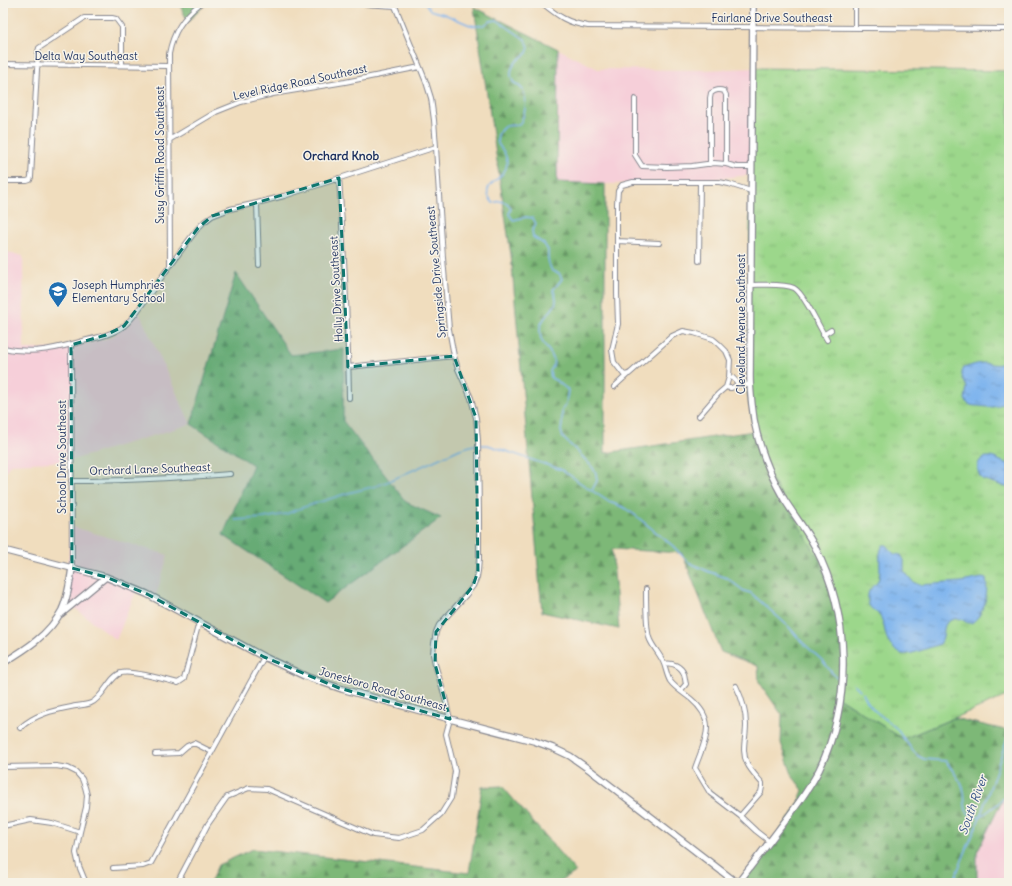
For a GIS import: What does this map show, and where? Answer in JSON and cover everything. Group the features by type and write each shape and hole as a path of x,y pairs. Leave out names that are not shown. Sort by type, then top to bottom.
{"main road":[{"name":"Cleveland Avenue Southeast","path":"737,883 797,806 818,770 829,746 836,720 841,696 843,669 840,623 836,602 829,581 822,562 811,541 785,499 771,472 759,441 752,406 750,385 750,285 753,3"},
{"name":"Jonesboro Road Southeast","path":"3,550 106,577 147,594 264,657 313,679 342,689 534,741 553,748 570,756 590,770 737,883"},
{"path":"3,663 37,641 58,617 67,592 72,568"},
{"path":"58,617 106,577"}],"street":[{"name":"Susy Griffin Road Southeast","path":"170,266 169,54 171,44 183,20 192,9 201,3"},
{"path":"348,3 396,5"},
{"name":"Fairlane Drive Southeast","path":"542,3 564,20 588,26 1009,29"},
{"path":"855,3 856,28"},
{"name":"Springside Drive Southeast","path":"396,5 431,98 434,120 449,329 458,369 471,398 476,418 478,440 479,559 477,578 466,595 439,625 436,632 433,654 450,719"},
{"path":"3,181 27,182 31,177 39,48 81,19 112,18 116,19 122,27 122,65"},
{"name":"Delta Way Southeast","path":"3,64 169,66"},
{"name":"Level Ridge Road Southeast","path":"169,140 216,112 240,102 273,94 345,82 420,67"},
{"path":"710,164 710,98 711,93 720,89 724,91 726,95 726,164"},
{"path":"635,99 635,155 642,166 668,167 726,164 737,167 751,167"},
{"path":"3,348 29,352 48,350 71,345 116,331 124,326 138,310 198,228 212,216 230,209 257,204 436,147"},
{"name":"Holly Drive Southeast","path":"339,178 343,235 349,398"},
{"path":"629,374 624,375 614,362 612,350 618,324 618,191 622,185 632,182 719,182 751,191"},
{"path":"699,261 700,182"},
{"path":"257,204 259,265"},
{"path":"617,241 659,243"},
{"path":"750,285 785,285 795,288 802,296 827,340"},
{"path":"823,335 831,330"},
{"path":"614,387 672,336 683,331 706,336 719,344 726,351 730,360 729,377 726,387 699,416"},
{"name":"School Drive Southeast","path":"71,345 72,568"},
{"path":"348,367 454,356"},
{"path":"729,377 733,378 738,384"},
{"path":"726,387 735,387 738,384 750,385"},
{"name":"Orchard Lane Southeast","path":"71,480 114,481 230,474"},
{"path":"646,589 649,639 664,664 674,686 681,690 696,704 706,717 708,727 695,768 710,794 740,816 770,842"},
{"path":"20,728 27,722 48,712 93,703 115,676 121,673 132,673 178,683 184,679 199,622"},
{"path":"113,868 143,866 151,863 264,657"},
{"path":"664,664 669,662 676,665 683,672 686,684 681,690"},
{"path":"736,686 745,711 746,726 744,752 746,763 762,783 761,792 740,816"},
{"path":"177,883 208,824 227,797 249,788 267,789 373,835 399,838 423,830 441,814 451,798 455,771 446,734 450,719"},
{"path":"155,754 178,753 194,743 212,752"},
{"path":"3,767 56,766 68,768 76,772 82,779 87,796 76,853 79,866 86,883"},
{"path":"3,826 31,820 80,832"}],"highlighted area":[{"path":"339,178 348,367 454,356 476,418 478,571 473,586 436,632 435,664 450,719 339,688 264,657 147,594 106,577 72,568 71,345 106,335 124,326 198,228 212,216"}],"shaded area":[{"path":"558,49 598,69 702,70 755,68 749,175 688,182 605,184 557,182"},
{"path":"3,251 23,256 24,349 59,349 112,337 138,310 191,424 69,461 10,464 3,476"},
{"path":"70,526 168,555 155,599 137,589 116,640 67,602"},
{"path":"1009,787 1009,883 977,883 977,852"}],"green space":[{"path":"179,3 206,3 188,22"},
{"path":"474,7 558,49 557,182 605,184 605,453 754,431 758,456 819,559 836,604 843,660 838,697 903,739 954,718 1009,731 1009,787 977,852 977,883 741,883 796,809 803,790 793,777 781,743 782,715 759,682 758,666 721,652 682,553 612,549 619,629 542,612 511,255"},
{"path":"755,68 1009,71 1009,695 903,739 838,697 778,490 758,456 748,394 751,122"},
{"path":"236,273 291,355 344,349 343,421 406,502 441,518 325,603 223,535 253,465 191,424"},
{"path":"502,786 576,872 557,883 210,883 218,865 253,849 469,873 482,787"}],"water":[{"path":"1009,360 1009,398 1002,404 992,407 973,406 967,403 965,399 967,387 962,375 964,368 981,363 1000,364"},
{"path":"990,457 1009,464 1009,488 980,477 978,465 980,460"},
{"path":"883,545 887,545 894,554 901,555 904,560 904,571 913,582 919,585 961,582 982,578 986,579 986,599 980,614 971,623 967,623 962,619 953,619 949,621 945,625 943,638 940,644 910,654 902,654 898,652 888,641 880,616 870,607 868,603 869,592 878,581 880,572 880,554"}],"waterway":[{"path":"425,3 430,10 470,25 484,25 490,21 497,20 526,40 529,47 527,53 516,62 511,71 513,82 521,87 525,94 526,103 524,113 519,125 509,125 504,127 498,134 498,144 503,150 507,160 507,165 500,177 489,187 488,191 489,197 493,203 500,201 507,203 511,208 509,214 513,220 526,217 533,218 536,224 532,230 533,237 544,244 548,250 549,264 552,271 559,273 562,279 553,290 556,296 556,302 544,318 540,328 540,336 554,362 550,371 551,378 568,390 566,404 562,410 561,431 563,438 593,468 597,481 592,490"},
{"path":"235,520 264,518 286,514 348,493 376,486 460,449 474,445 488,445 562,470 609,502 623,507 673,546 688,562 727,578 744,591 751,593 788,626 837,677"},
{"path":"854,684 860,690"},
{"path":"863,693 874,710 896,728 918,756 924,759 946,761 962,785 965,806 968,813 973,816 980,817 1009,794"},
{"name":"South River","path":"954,883 980,817 1009,733"}],"place":[{"name":"Joseph Humphries Elementary School","path":"58,308"}],"district":[{"name":"Orchard Knob","path":"341,156"}]}
